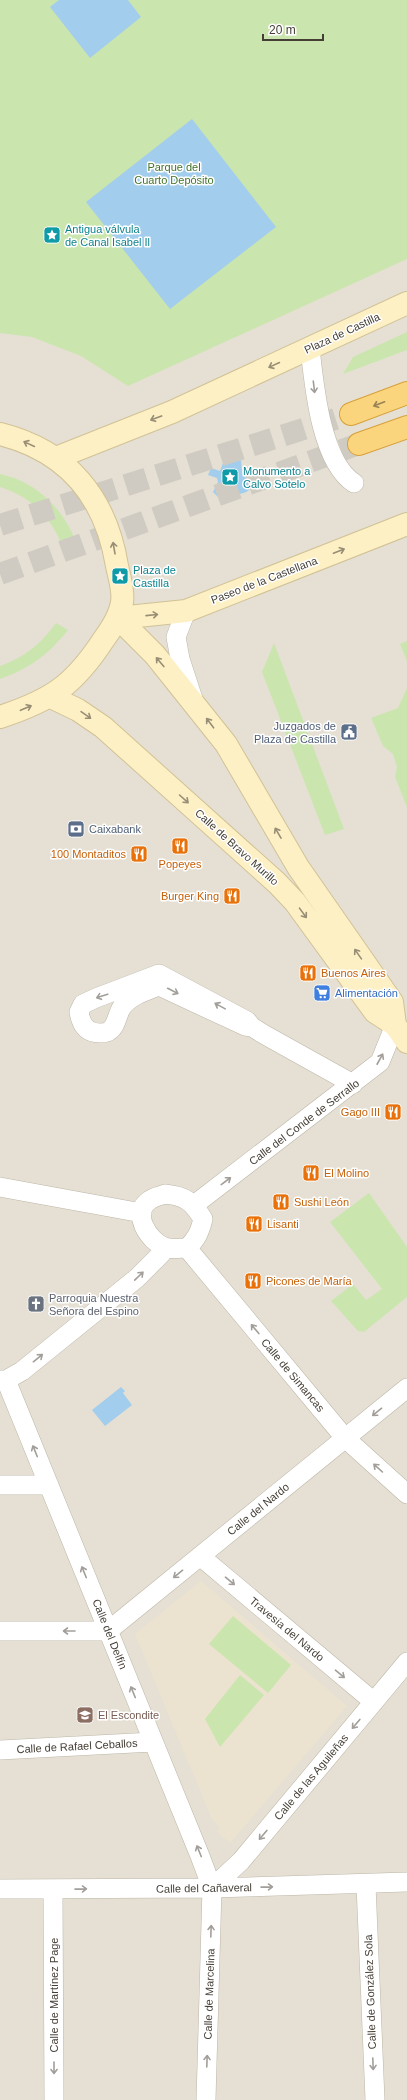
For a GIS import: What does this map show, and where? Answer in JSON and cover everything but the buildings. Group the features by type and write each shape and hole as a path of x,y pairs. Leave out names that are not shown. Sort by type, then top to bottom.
{"highway":[{"path":"351,414 407,393"},
{"path":"359,444 407,427"}],"main road":[{"name":"Plaza de Castilla","path":"56,458 172,412 407,303"},
{"path":"0,434 23,442 56,458 81,481 106,521 112,538 123,601 118,618 80,673 51,697 0,718"},
{"name":"Paseo de la Castellana","path":"118,618 186,611 407,524"},
{"path":"118,618 155,655 226,744 298,867 392,1002 401,1033"},
{"name":"Calle de Bravo Murillo","path":"51,697 78,710 104,727 277,883 295,902 375,1012 401,1033"}],"street":[{"path":"310,348 319,412 327,442 346,478 354,483"},
{"path":"186,611 176,637 180,659 194,702"},
{"path":"252,1027 245,1026 159,986 137,994 122,1007 116,1022 109,1032 102,1033 87,1030 81,1022 78,1012 83,1004 159,974 247,1021 252,1027 353,1084"},
{"name":"Calle del Conde de Serrallo","path":"194,1205 380,1062 401,1033"},
{"path":"0,1187 142,1213"},
{"path":"165,1194 179,1196 194,1205 203,1219 200,1231 194,1241 187,1248 165,1247 152,1239 144,1228 142,1213 150,1200 165,1194"},
{"path":"3,1380 22,1371 133,1282 161,1254 165,1247"},
{"name":"Calle de Simancas","path":"187,1248 345,1438 407,1494"},
{"name":"Calle del Delfín","path":"3,1380 49,1485 212,1888"},
{"name":"Calle del Nardo","path":"108,1631 407,1388"},
{"path":"0,1485 49,1485"},
{"name":"Travesía del Nardo","path":"200,1556 374,1702"},
{"path":"0,1631 108,1631"},
{"name":"Calle de las Aguileñas","path":"212,1888 241,1861 407,1662"},
{"name":"Calle de Rafael Ceballos","path":"0,1750 153,1742"},
{"name":"Calle del Cañaveral","path":"0,1889 212,1888 366,1885 407,1882"},
{"name":"Calle de González Sola","path":"366,1885 375,2100"},
{"name":"Calle de Marcelina","path":"206,2100 212,1888"},
{"name":"Calle de Martínez Page","path":"53,1889 54,2100"}],"shaded area":[{"path":"0,0 407,0 407,2100 0,2100"},
{"path":"201,1581 347,1706 230,1843 217,1832 220,1827 212,1819 135,1634"}],"green space":[{"name":"Parque del Cuarto Depósito","path":"0,0 407,0 407,259 128,386 81,356 32,337 0,333"},
{"path":"407,332 407,350 343,374 353,357"},
{"path":"0,474 27,484 50,502 68,525 79,552 66,556 50,522 24,498 0,487"},
{"path":"56,623 68,630 61,639 38,660 0,679 0,666 32,649"},
{"path":"407,641 407,661 400,644"},
{"path":"274,643 344,829 325,835 262,672"},
{"path":"407,688 407,807 395,777 397,767 393,754 383,746 371,718 398,708"},
{"path":"369,1193 407,1247 407,1297 364,1332 358,1331 331,1301 353,1284 366,1300 382,1289 330,1222"},
{"path":"233,1616 291,1665 268,1693 209,1644"},
{"path":"240,1675 264,1695 220,1747 205,1719"}],"water":[{"path":"59,0 128,0 141,17 90,58 50,7"},
{"path":"192,119 276,227 170,309 86,202"},
{"path":"233,455 238,455 241,459 242,472 250,485 249,490 238,494 226,489 221,500 213,492 218,482 217,478 208,475 211,468 220,471 223,463"},
{"path":"121,1387 125,1391 123,1393 132,1405 105,1426 92,1410"}],"tunnel":[{"path":"0,525 351,414"},
{"path":"0,574 359,444"}],"place":[{"name":"Antigua válvula de Canal Isabel Il","path":"52,235"},
{"name":"Monumento a Calvo Sotelo","path":"230,477"},
{"name":"Plaza de Castilla","path":"120,576"},
{"name":"Juzgados de Plaza de Castilla","path":"349,732"},
{"name":"Caixabank","path":"76,829"},
{"name":"Popeyes","path":"180,846"},
{"name":"100 Montaditos","path":"139,854"},
{"name":"Burger King","path":"232,896"},
{"name":"Buenos Aires","path":"308,973"},
{"name":"Alimentación","path":"322,993"},
{"name":"Gago III","path":"393,1112"},
{"name":"El Molino","path":"311,1173"},
{"name":"Sushi León","path":"281,1202"},
{"name":"Lisanti","path":"254,1224"},
{"name":"Picones de María","path":"253,1281"},
{"name":"Parroquia Nuestra Señora del Espino","path":"36,1304"},
{"name":"El Escondite","path":"85,1715"}]}
